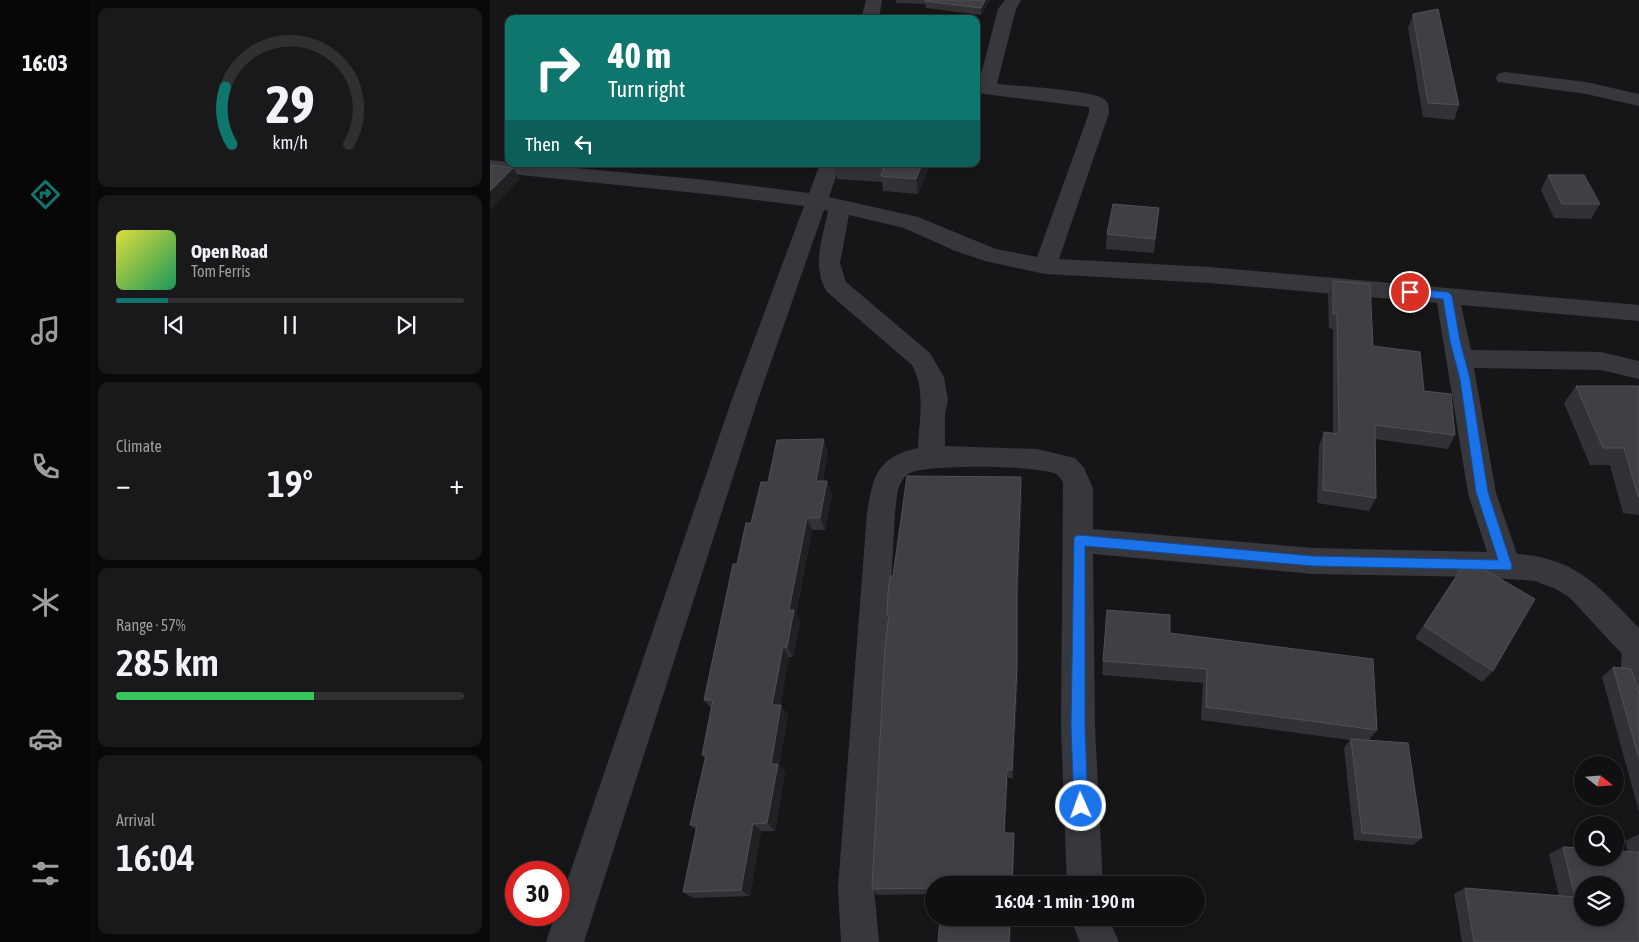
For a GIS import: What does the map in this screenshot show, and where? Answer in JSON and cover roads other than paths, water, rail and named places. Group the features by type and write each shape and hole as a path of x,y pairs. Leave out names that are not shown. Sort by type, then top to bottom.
{"street":[{"path":"871,15 874,0"},
{"path":"1013,0 1007,9 982,87 1091,100 1099,104 1099,113 1045,266"},
{"path":"1505,78 1586,88 1639,100"},
{"path":"490,166 706,187 828,204 910,222 961,245 993,256 1045,266 1210,275 1639,313"},
{"path":"830,167 828,204 829,263 834,286 921,359 931,377 936,400 932,416 931,457"},
{"path":"565,942 744,402 828,204"},
{"path":"1448,296 1452,330 1460,359 1482,492 1506,566"},
{"path":"1460,359 1601,361 1639,370"},
{"path":"860,942 856,887 881,513 888,479 896,468 907,461 931,457 1039,458 1065,466 1077,478 1079,488 1078,727 1084,876"},
{"path":"1078,540 1313,561 1536,568 1567,580 1591,598 1639,650 1636,674 1639,690"},
{"path":"1093,926 1100,942"}]}
